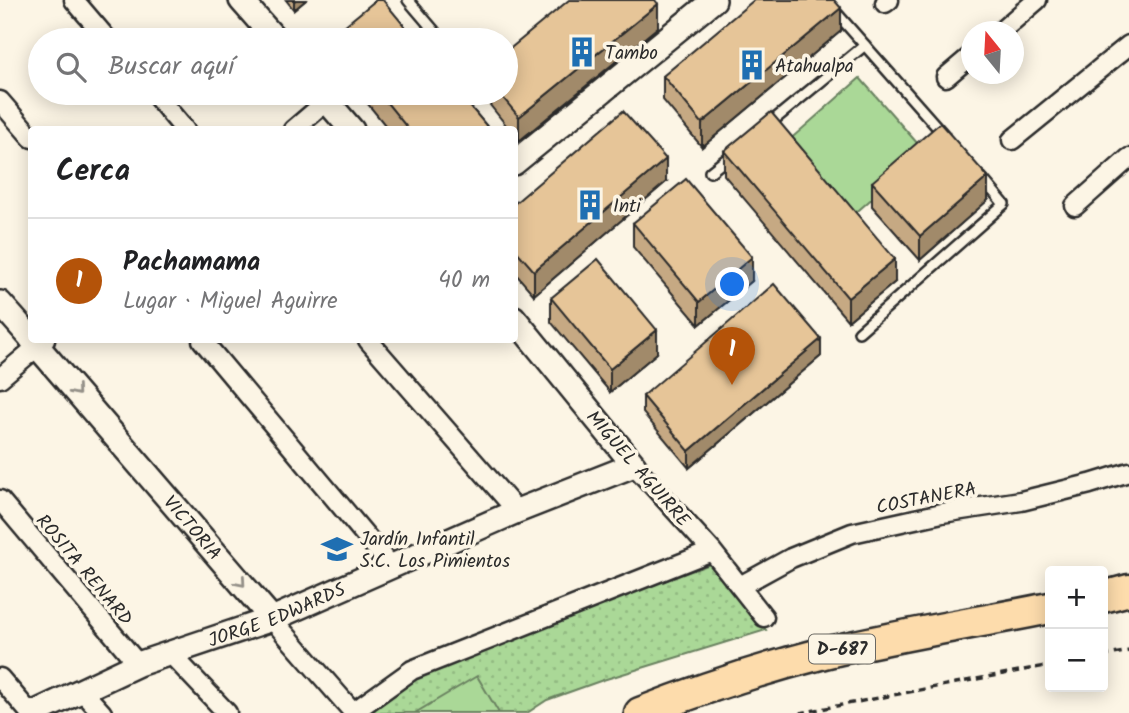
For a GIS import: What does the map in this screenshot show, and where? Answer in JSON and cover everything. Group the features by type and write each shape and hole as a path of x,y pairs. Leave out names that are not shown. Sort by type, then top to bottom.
{"highway":[{"path":"1108,596 1129,591"},
{"name":"D-687","path":"640,713 728,681 822,654 1045,609"}],"street":[{"path":"74,0 98,28"},
{"path":"241,0 265,28"},
{"path":"518,160 714,0"},
{"path":"1013,21 1037,0"},
{"path":"1012,140 1129,45"},
{"path":"946,77 961,64"},
{"path":"0,101 28,133"},
{"path":"164,105 183,126"},
{"path":"297,126 316,105"},
{"path":"330,105 348,126"},
{"path":"1074,206 1129,158"},
{"name":"VICTORIA","path":"0,303 28,333"},
{"name":"MIGUEL AGUIRRE","path":"518,323 634,465 712,551 764,617"},
{"path":"0,378 34,343"},
{"name":"VICTORIA","path":"38,343 353,713"},
{"path":"204,343 392,568"},
{"path":"371,343 517,511"},
{"name":"JORGE EDWARDS","path":"32,713 138,664 272,619 517,511 634,465"},
{"name":"COSTANERA","path":"740,586 791,558 852,533 942,513 1021,501 1129,472"},
{"name":"ROSITA RENARD","path":"0,500 138,664"},
{"path":"353,713 412,670 712,551"},
{"path":"170,653 227,713"},
{"path":"0,678 32,713"},
{"path":"82,691 102,713"}],"lane":[{"path":"408,0 432,28"},
{"path":"825,0 952,145"},
{"path":"762,130 865,46"},
{"path":"710,172 741,146"},
{"path":"859,332 1004,204 978,174"}],"path":[{"path":"1108,655 1129,651"},
{"path":"800,713 1045,666"}],"green space":[{"path":"860,78 925,152 852,216 787,142"},
{"path":"713,563 766,630 603,680 547,700 527,713 371,713 368,709 416,678 562,618"},
{"path":"477,676 499,713 415,713"}],"building":[{"path":"376,0 383,0 406,28 342,28"},
{"path":"569,0 655,0 658,4 519,117 509,105 518,105 518,42"},
{"name":"Atahualpa","path":"754,0 834,0 841,8 702,123 663,76"},
{"path":"389,105 469,105 487,126 406,126"},
{"name":"Inti","path":"623,111 666,159 534,271 518,253 518,201"},
{"path":"771,112 895,259 848,298 724,151"},
{"path":"940,123 988,177 920,236 872,182"},
{"path":"686,179 752,257 699,302 633,223"},
{"path":"598,259 657,330 610,369 551,298"},
{"path":"774,284 821,339 689,451 643,396"}],"place":[{"name":"Tambo","path":"582,52"},
{"name":"Atahualpa","path":"752,65"},
{"name":"Inti","path":"590,205"},
{"name":"Pachamama","path":"732,385"},
{"name":"Jardín Infantil S.C. Los Pimientos","path":"337,549"}]}
